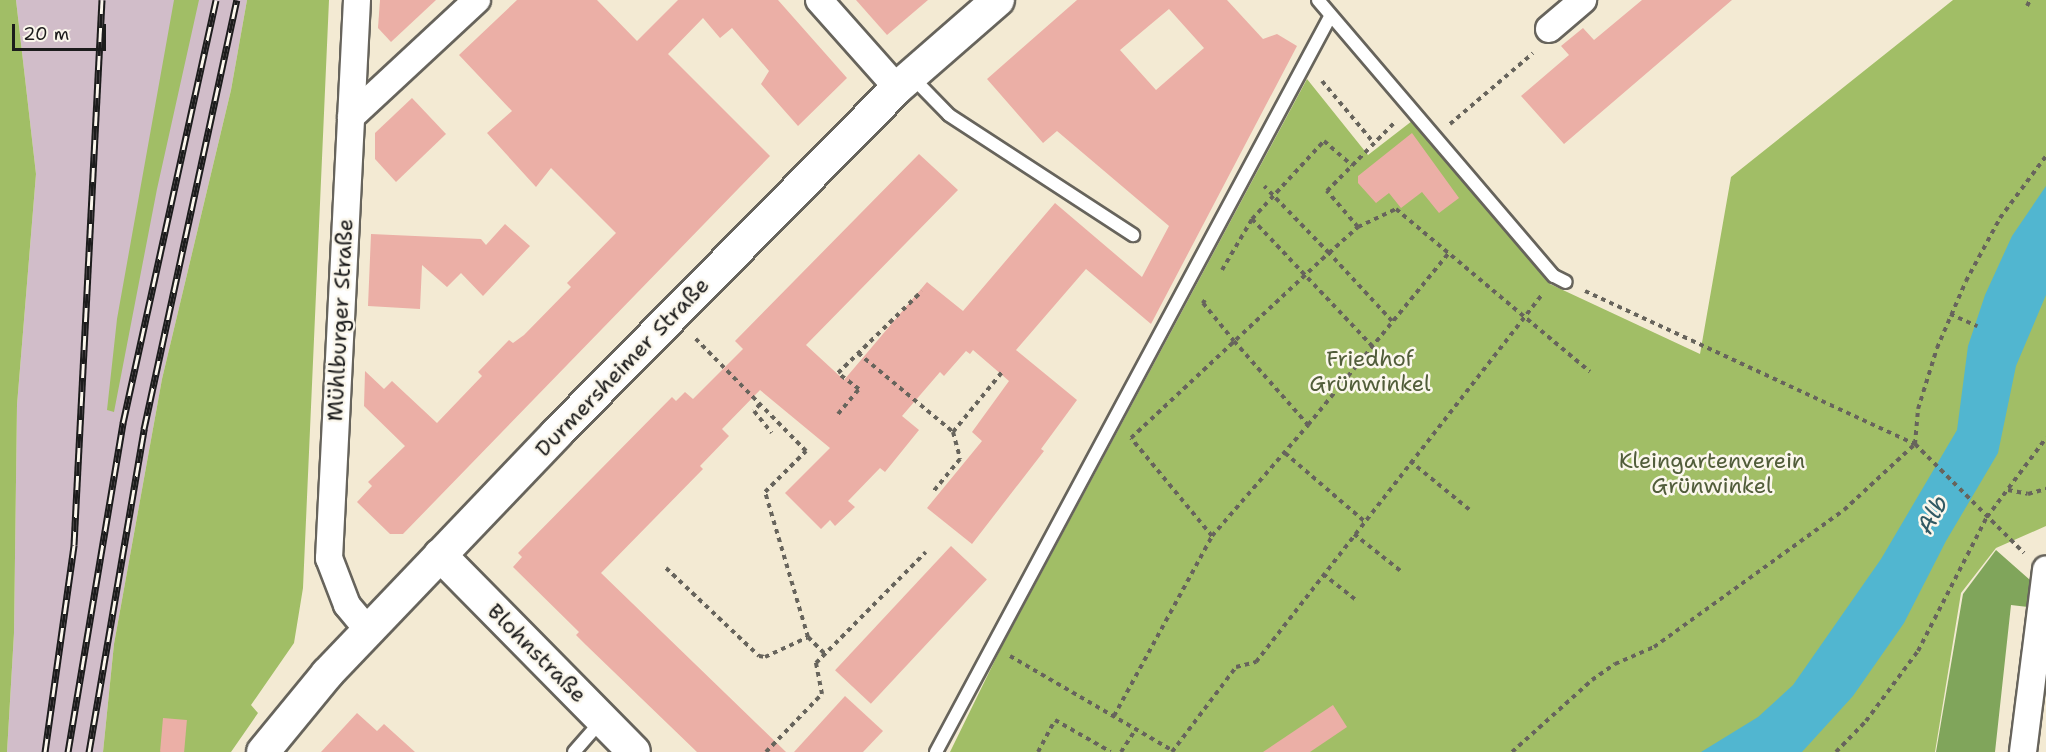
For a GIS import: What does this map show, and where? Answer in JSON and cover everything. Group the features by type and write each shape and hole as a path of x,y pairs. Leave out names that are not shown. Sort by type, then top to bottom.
{"street":[{"name":"Mühlburger Straße","path":"357,0 329,558 347,605 368,630"},
{"path":"351,117 477,0"},
{"path":"819,0 904,82"},
{"name":"Durmersheimer Straße","path":"263,752 368,630 672,315 904,82 998,0"},
{"path":"1549,29 1583,0"},
{"name":"Blohnstraße","path":"440,555 634,752"},
{"path":"2024,752 2045,571"}],"lane":[{"path":"1318,0 1330,17 1554,276 1566,282"},
{"path":"936,752 1330,17"},
{"path":"904,82 949,115 1133,236"},
{"path":"574,752 602,719"}],"path":[{"path":"2027,6 2030,0"},
{"path":"1435,137 1549,39 1549,29"},
{"path":"1306,62 1373,142"},
{"path":"1358,227 1327,191 1386,130"},
{"path":"1220,275 1252,219 1324,141 1352,165"},
{"path":"1512,752 1592,680 1615,664 1654,647 1844,510 1915,444 1918,409 1950,314 2000,218 2046,156"},
{"path":"1247,172 1274,194 1392,321"},
{"path":"1126,448 1131,438 1358,227 1396,209 1590,372"},
{"path":"1252,219 1372,346"},
{"path":"1114,716 1212,536 1285,453 1449,253"},
{"path":"992,646 1172,752 1236,667 1256,662 1554,276"},
{"path":"1566,282 1915,444 1987,517 2045,571"},
{"path":"838,414 859,389 838,373 922,291"},
{"path":"1209,294 1203,303 1308,425"},
{"path":"1950,314 1977,326"},
{"path":"672,315 806,451 765,492 808,637 825,654"},
{"path":"858,353 953,432 960,459 932,493"},
{"path":"953,432 1003,371"},
{"path":"760,404 754,411 772,433"},
{"path":"1131,438 1212,536"},
{"path":"1836,752 1866,721 1918,651 1987,517 2046,438"},
{"path":"1285,453 1364,521"},
{"path":"1410,461 1471,511"},
{"path":"2008,490 2028,494 2046,489"},
{"path":"1354,534 1401,572"},
{"path":"766,752 822,694 816,663 926,552"},
{"path":"666,568 759,656 765,657 808,637"},
{"path":"1323,574 1356,600"},
{"path":"1013,658 1018,647"},
{"path":"1038,752 1055,720 1111,752"},
{"path":"1122,752 1136,729"}],"shaded area":[{"path":"16,0 247,0 231,90 162,379 114,644 103,752 7,752 14,633 17,405 36,174"}],"green space":[{"path":"0,0 16,0 36,174 17,405 14,633 7,752 0,752"},
{"path":"174,0 199,0 157,189 114,412 107,410 117,319"},
{"path":"247,0 329,0 303,588 294,643 251,705 258,713 231,752 103,752 114,644 162,379 231,90"},
{"path":"1953,0 2046,0 2046,526 1996,548 1961,593 1935,752 950,752 1000,650 1307,79 1368,155 1412,121 1550,284 1700,354 1731,177"},
{"path":"1996,550 2030,580 2028,607 2011,605 1995,752 1936,752 1963,594"}],"water":[{"name":"Alb","path":"2046,186 2046,295 2016,366 1998,453 1946,541 1904,623 1853,696 1802,752 1701,752 1758,717 1793,685 1881,559 1957,430 1968,346 1985,295 2012,236"}],"building":[{"path":"380,0 436,0 391,42 378,28"},
{"path":"517,0 597,0 637,41 678,0 778,0 847,78 798,126 761,84 769,71 732,28 720,38 703,18 668,54 770,156 403,534 390,534 357,502 372,486 368,482 405,446 364,406 365,371 384,389 392,381 437,423 482,376 478,372 509,340 513,343 524,335 571,287 567,283 616,233 551,168 536,187 487,133 512,111 459,55"},
{"path":"856,0 928,0 887,35"},
{"path":"1077,0 1227,0 1263,39 1277,34 1297,46 1151,324 1086,269 1016,350 1077,400 1041,449 1044,451 972,544 927,508 982,441 972,432 1009,381 973,350 970,354 966,351 944,376 940,372 902,416 919,430 885,472 880,468 848,501 855,507 835,526 830,520 821,529 785,493 830,448 760,390 722,429 729,436 700,466 703,469 601,573 786,752 697,752 576,635 579,632 513,567 522,557 518,553 672,397 676,401 685,392 693,399 743,349 735,341 919,154 958,190 806,345 844,380 927,282 963,311 1055,203 1142,277 1169,226 1057,131 1043,143 987,79","holes":["1169,9 1204,48 1156,90 1120,50"]},
{"path":"1642,0 1732,0 1564,144 1521,96 1569,55 1561,46 1583,28 1594,40"},
{"path":"412,98 446,134 396,182 375,159 375,133"},
{"path":"1412,133 1459,198 1439,213 1422,192 1401,208 1389,193 1376,203 1358,183 1358,176"},
{"path":"505,224 530,246 483,296 461,273 447,287 422,265 420,309 368,306 371,234 481,239 486,245"},
{"path":"951,546 987,579 871,704 835,670"},
{"path":"845,696 883,731 863,752 794,752"},
{"path":"1333,705 1347,727 1310,752 1263,752"},
{"path":"357,713 377,731 384,724 415,752 321,752"},
{"path":"163,718 187,720 184,752 160,752"}],"railway":[{"path":"45,752 74,545 102,0"},
{"path":"68,752 123,423 216,0"},
{"path":"89,752 144,429 237,0"}],"park label":[{"name":"Friedhof Grünwinkel","path":"1370,370"},
{"name":"Kleingartenverein Grünwinkel","path":"1712,473"}]}
